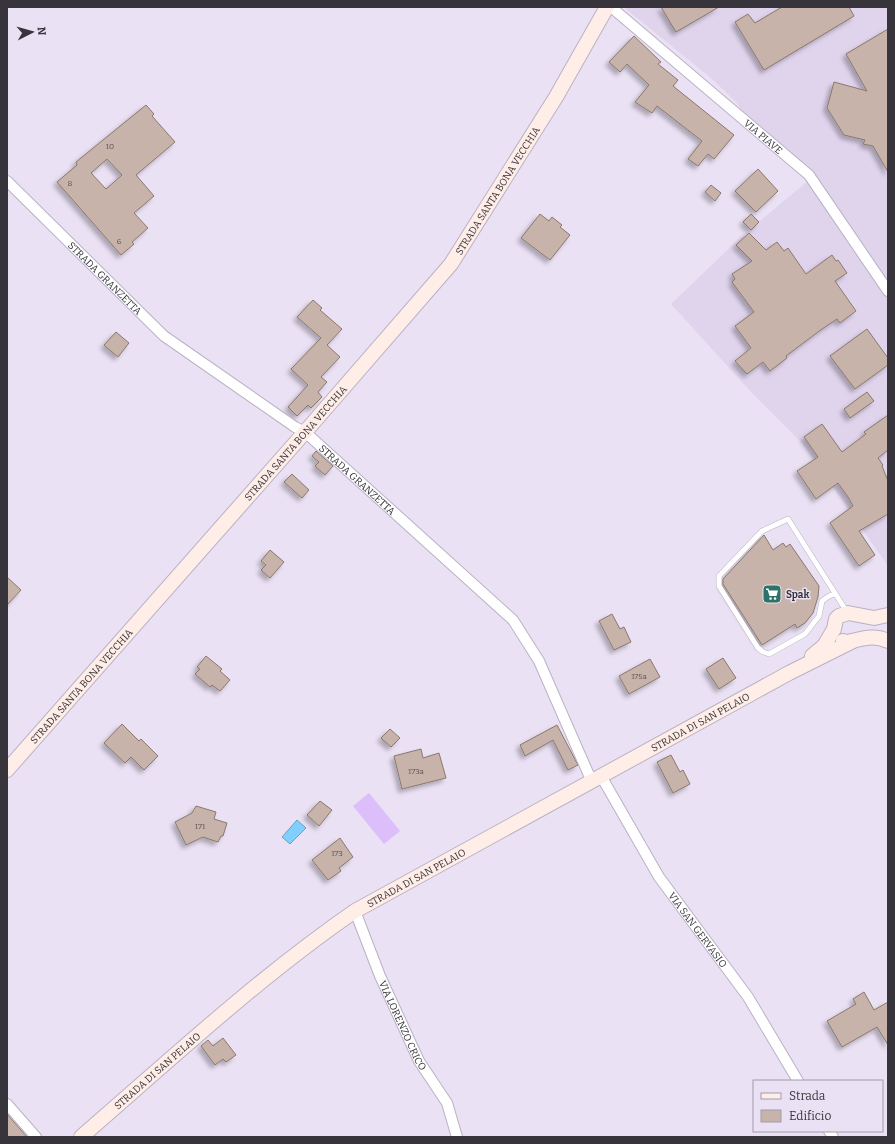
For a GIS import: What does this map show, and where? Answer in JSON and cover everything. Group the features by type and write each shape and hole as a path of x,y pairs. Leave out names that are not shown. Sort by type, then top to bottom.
{"main road":[{"name":"STRADA SANTA BONA VECCHIA","path":"7,770 451,264 556,97 607,7"},
{"path":"833,639 836,620 839,616 848,613 874,618 888,615"},
{"path":"833,639 835,634 847,642 870,637 888,641"},
{"name":"STRADA DI SAN PELAIO","path":"81,1137 263,981 319,936 355,911 790,673 833,639"},
{"path":"833,639 853,640"}],"street":[{"name":"VIA PIAVE","path":"611,7 809,175 888,292"},
{"name":"STRADA GRANZETTA","path":"7,181 164,336 295,427 305,432 513,620 539,661 596,779"},
{"name":"VIA SAN GERVASIO","path":"596,779 659,877 748,997 797,1080"},
{"name":"VIA LORENZO CRICO","path":"355,911 380,976 419,1061 447,1103 457,1137"},
{"path":"7,1104 36,1137"}],"lane":[{"path":"835,594 822,601 819,616 804,634 769,654 758,648 719,586 719,576 762,531 788,519 848,613"}],"shaded area":[{"path":"626,7 888,7 888,566 802,443 751,392 671,304 742,236 815,175 787,149 743,114 737,103 712,79 626,9"},
{"path":"369,793 400,831 384,844 353,806"}],"water":[{"path":"297,820 306,828 290,844 282,837"}],"building":[{"path":"661,7 719,7 676,32"},
{"path":"782,7 849,7 854,16 764,70 735,22 748,14 755,23"},
{"path":"888,29 888,172 873,146 863,144 865,140 844,135 827,108 834,82 867,91 846,54"},
{"path":"634,36 661,62 658,64 678,80 673,86 734,135 714,159 708,154 698,166 688,159 702,141 657,106 652,113 635,102 649,85 627,64 620,72 609,62"},
{"path":"146,105 154,114 152,116 175,142 136,175 154,196 134,213 148,228 132,242 134,244 121,255 57,182 77,165 76,162","holes":["107,159 122,175 106,189 91,173"]},
{"path":"758,169 778,191 756,212 735,191"},
{"path":"711,185 721,193 715,201 705,192"},
{"path":"540,214 549,221 552,217 562,225 560,227 570,235 550,260 521,238"},
{"path":"751,214 759,222 751,230 743,222"},
{"path":"749,233 766,250 777,242 784,251 788,248 806,274 832,255 836,261 838,260 847,273 835,281 856,311 840,323 837,319 822,329 786,356 787,358 770,371 763,362 747,374 735,361 751,348 735,326 754,312 732,282 735,279 732,274 752,261 736,245"},
{"path":"313,300 322,308 320,310 342,329 327,345 340,357 321,377 327,382 318,392 322,397 311,408 308,405 297,416 288,407 308,385 291,369 321,338 297,317"},
{"path":"867,329 888,358 888,365 855,389 830,356"},
{"path":"116,332 129,343 118,357 104,345"},
{"path":"867,392 874,401 850,418 844,409"},
{"path":"888,415 888,450 878,458 883,465 882,466 888,481 888,514 859,531 875,555 859,566 830,523 853,506 848,497 838,483 816,499 797,471 818,457 804,437 822,424 842,452 866,434 864,432"},
{"path":"316,451 333,466 325,475 315,466 319,462 312,456"},
{"path":"292,474 309,490 302,498 284,482"},
{"path":"764,535 773,550 783,543 786,547 790,544 819,586 818,597 813,613 805,623 797,628 795,624 762,645 723,584 723,579"},
{"path":"270,550 284,562 270,578 261,570 266,565 261,561"},
{"path":"7,577 21,590 7,605"},
{"path":"612,614 620,629 624,627 631,642 614,650 599,621"},
{"path":"206,656 222,669 220,671 230,680 220,691 212,685 210,687 195,674 200,669 197,667"},
{"path":"723,658 736,678 719,689 706,669"},
{"path":"650,659 660,677 629,694 619,676"},
{"path":"122,724 139,741 141,739 158,756 144,770 131,757 125,763 104,743"},
{"path":"557,725 578,765 568,770 553,740 525,756 520,745"},
{"path":"390,729 400,738 391,747 381,738"},
{"path":"421,749 423,758 439,753 446,778 402,789 394,756"},
{"path":"671,755 680,772 683,770 690,784 673,793 657,762"},
{"path":"320,801 332,810 319,826 307,815"},
{"path":"196,806 216,812 214,819 227,823 223,836 221,836 218,842 203,837 186,845 175,822 192,813"},
{"path":"340,838 353,857 339,868 341,871 328,880 312,860"},
{"path":"864,992 874,1010 888,1002 888,1045 877,1027 842,1047 827,1021 856,1004 853,999"},
{"path":"223,1038 236,1055 226,1062 223,1059 215,1065 201,1046 208,1040 213,1046"},
{"path":"7,1114 27,1137 7,1137"}],"place":[{"name":"Spak","path":"772,594"}]}
